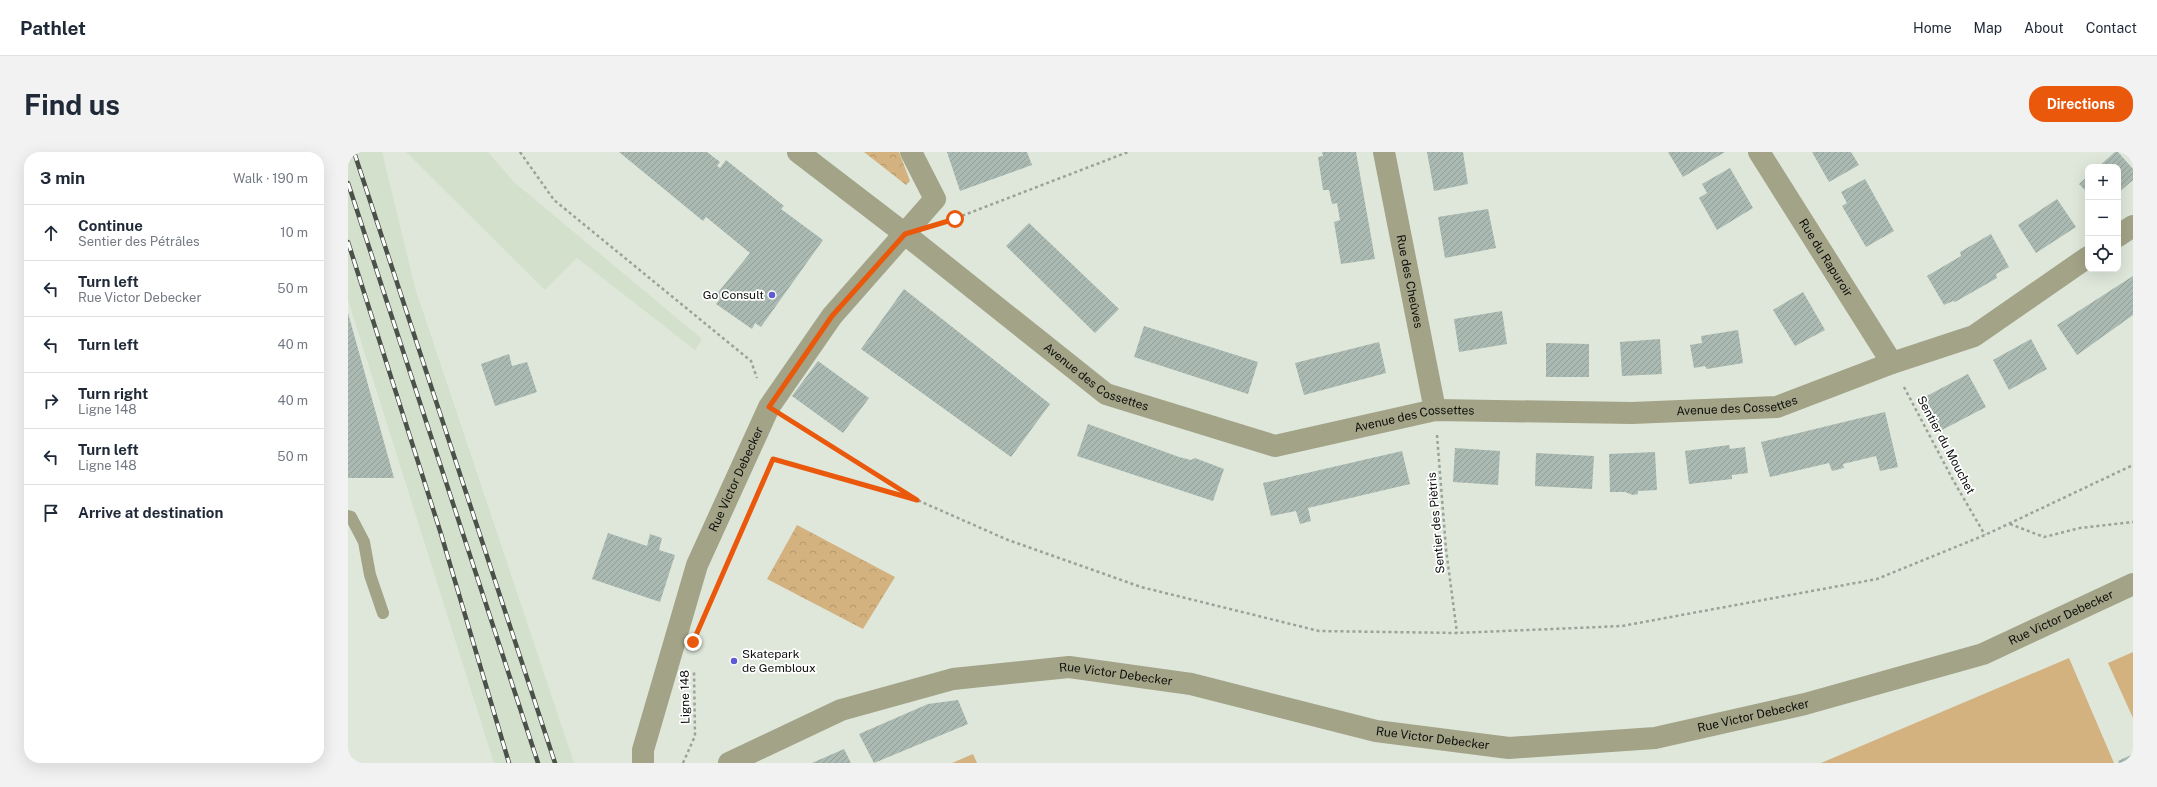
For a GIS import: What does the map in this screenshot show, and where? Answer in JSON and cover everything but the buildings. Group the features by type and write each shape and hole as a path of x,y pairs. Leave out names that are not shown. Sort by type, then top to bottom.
{"street":[{"name":"Avenue des Cossettes","path":"798,152 905,234 1106,394 1275,446 1435,410 1632,412 1777,407 1892,363 1974,336 2085,259"},
{"name":"Rue Victor Debecker","path":"643,763 643,750 697,565 769,407 832,316 935,199 911,152"},
{"name":"Rue des Cheûves","path":"1384,152 1435,410"},
{"name":"Rue du Rapuroir","path":"1759,152 1892,363"},
{"path":"2121,234 2133,226"},
{"name":"Rue Victor Debecker","path":"729,763 849,708 953,679 1069,668 1190,684 1376,731 1508,748 1655,738 1805,704 1983,654 2133,584"}],"lane":[{"path":"348,516 351,517 364,542 370,575 383,614"}],"path":[{"path":"520,152 554,200 750,361 769,407 917,500"},
{"path":"948,221 1128,152"},
{"name":"Sentier du Mouchet","path":"1892,363 1953,480 1985,535"},
{"name":"Sentier des Piètris","path":"1435,410 1446,549 1457,633"},
{"path":"770,466 773,459 917,500 1008,540 1141,587 1319,631 1457,633 1622,626 1877,579 1985,535 2133,465"},
{"path":"2009,524 2044,537 2080,528 2133,522"},
{"name":"Ligne 148","path":"684,763 695,736 694,665"}],"shaded area":[{"path":"348,152 382,152 415,288 574,763 494,763 348,300"},
{"path":"406,152 488,152 514,182 702,339 695,350 577,258 545,290"}],"green space":[{"path":"864,152 899,152 910,181 906,185"},
{"path":"797,525 895,577 863,629 767,579"},
{"path":"2133,652 2133,718 2108,663"},
{"path":"2069,658 2114,763 1821,763"},
{"path":"973,754 977,763 952,763"}],"railway":[{"path":"354,152 555,763"},
{"path":"348,183 538,763"},
{"path":"348,242 441,534 509,763"}],"place":[{"name":"Go Consult","path":"772,295"},
{"name":"Skatepark de Gembloux","path":"734,661"}],"route":[{"path":"693,642 773,459 917,500 769,407 832,316 905,234 955,219"}]}
